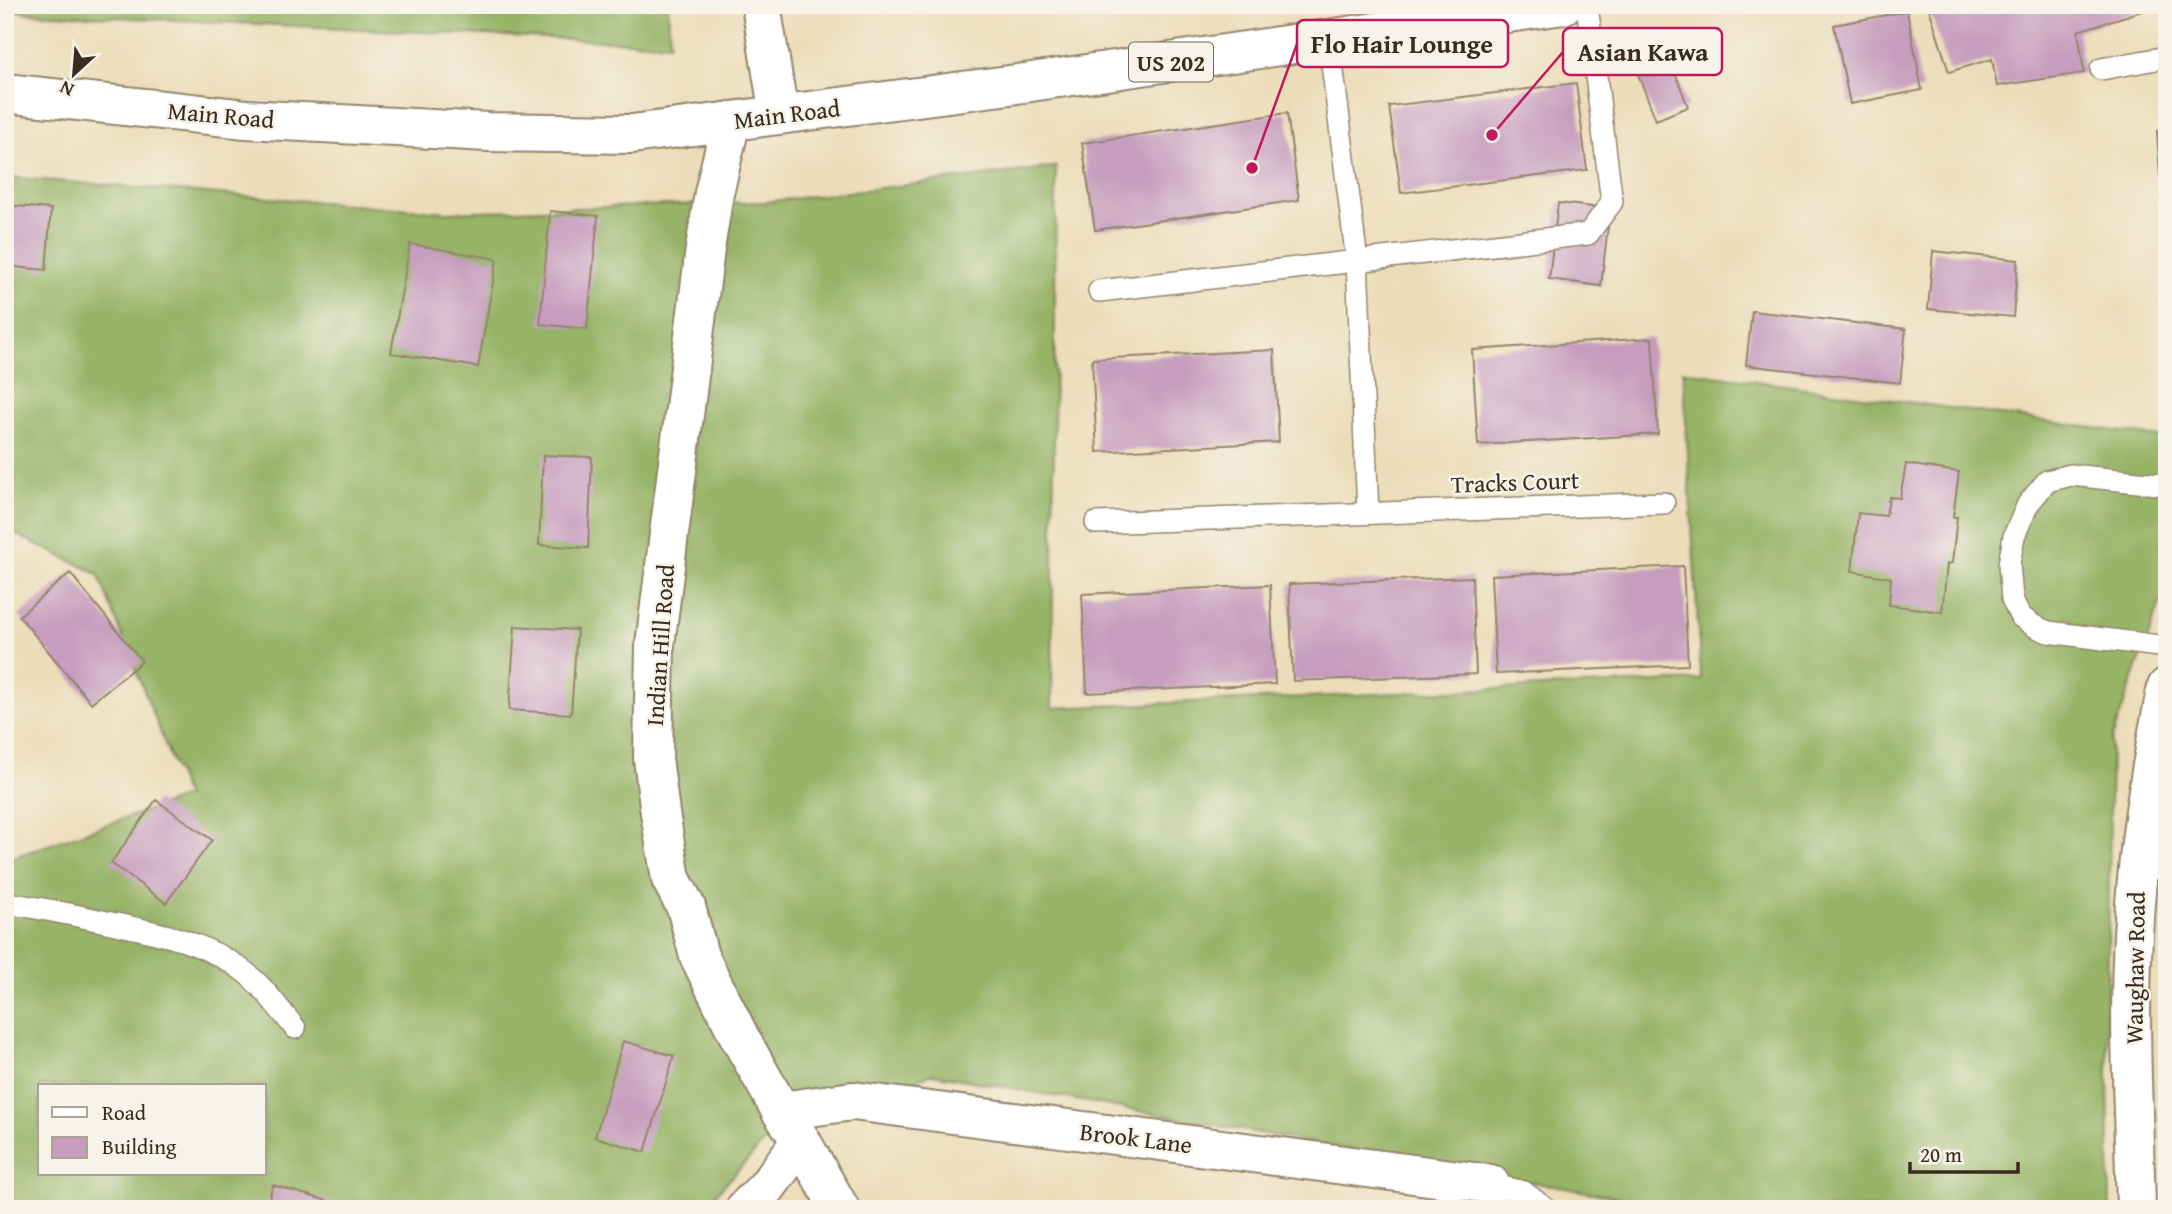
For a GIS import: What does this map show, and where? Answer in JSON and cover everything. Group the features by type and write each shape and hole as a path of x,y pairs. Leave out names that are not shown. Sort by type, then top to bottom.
{"street":[{"path":"761,5 779,115"},
{"name":"Main Road","path":"5,93 246,119 488,132 632,134 1329,40 1561,5"},
{"name":"Indian Hill Road","path":"731,121 714,192 705,249 655,645 653,758 671,878 686,907 699,956 740,1038 840,1209"},
{"name":"Waughaw Road","path":"2136,1209 2132,998 2138,858 2154,747 2167,687"},
{"name":"Brook Lane","path":"791,1126 853,1101 1490,1184"},
{"path":"745,1209 766,1188 791,1126"}],"lane":[{"path":"1099,291 1588,234 1612,202 1587,5"},
{"path":"1329,40 1357,261 1368,513"},
{"path":"2101,69 2167,57"},
{"path":"2167,485 2071,475 2046,481 2028,503 2014,537 2009,565 2012,599 2020,616 2034,626 2048,632 2167,647"},
{"name":"Tracks Court","path":"1096,523 1664,503"},
{"path":"5,903 43,908 179,938 224,958 245,972 263,989 295,1028"},
{"path":"1490,1184 1524,1192 1546,1209"}],"green space":[{"path":"5,5 668,5 670,44 29,13 5,9"},
{"path":"1056,167 1052,708 1701,680 1683,371 2167,438 2167,584 2111,741 2107,1012 2110,1209 1681,1209 933,1074 782,1123 702,1209 5,1209 5,860 186,797 98,574 5,529 5,177 447,212 765,202"}],"building":[{"path":"1928,5 2158,6 2078,31 2084,73 1997,86 1992,59 1949,72"},
{"path":"1907,11 1922,90 1850,104 1834,25"},
{"path":"1669,56 1688,107 1656,120 1636,69"},
{"path":"1576,83 1587,170 1401,193 1389,106"},
{"path":"1287,113 1299,200 1095,230 1082,143"},
{"path":"2157,131 2167,131 2167,174 2160,175"},
{"path":"1558,203 1610,209 1601,286 1549,279"},
{"path":"5,205 51,209 46,270 5,266"},
{"path":"550,211 598,216 587,329 540,324"},
{"path":"410,244 497,259 478,367 391,353"},
{"path":"1933,251 2018,260 2013,317 1928,309"},
{"path":"1752,311 1906,329 1900,383 1746,365"},
{"path":"1652,338 1658,434 1478,445 1472,350"},
{"path":"1274,350 1279,442 1097,452 1092,359"},
{"path":"543,455 592,457 588,548 539,545"},
{"path":"1906,464 1959,472 1953,517 1957,517 1952,563 1947,564 1942,612 1889,605 1891,578 1852,571 1858,513 1886,516 1889,497 1900,498"},
{"path":"1683,566 1688,665 1496,674 1491,575"},
{"path":"70,573 142,661 91,703 19,616"},
{"path":"1472,577 1476,674 1293,681 1289,584"},
{"path":"1270,585 1275,684 1087,693 1082,594"},
{"path":"515,626 577,630 571,714 509,710"},
{"path":"156,800 212,840 166,903 111,863"},
{"path":"623,1041 674,1056 645,1152 595,1137"},
{"path":"273,1185 352,1208 266,1209"}],"place":[{"name":"Asian Kawa","path":"1492,135"},
{"name":"Flo Hair Lounge","path":"1252,168"}]}
